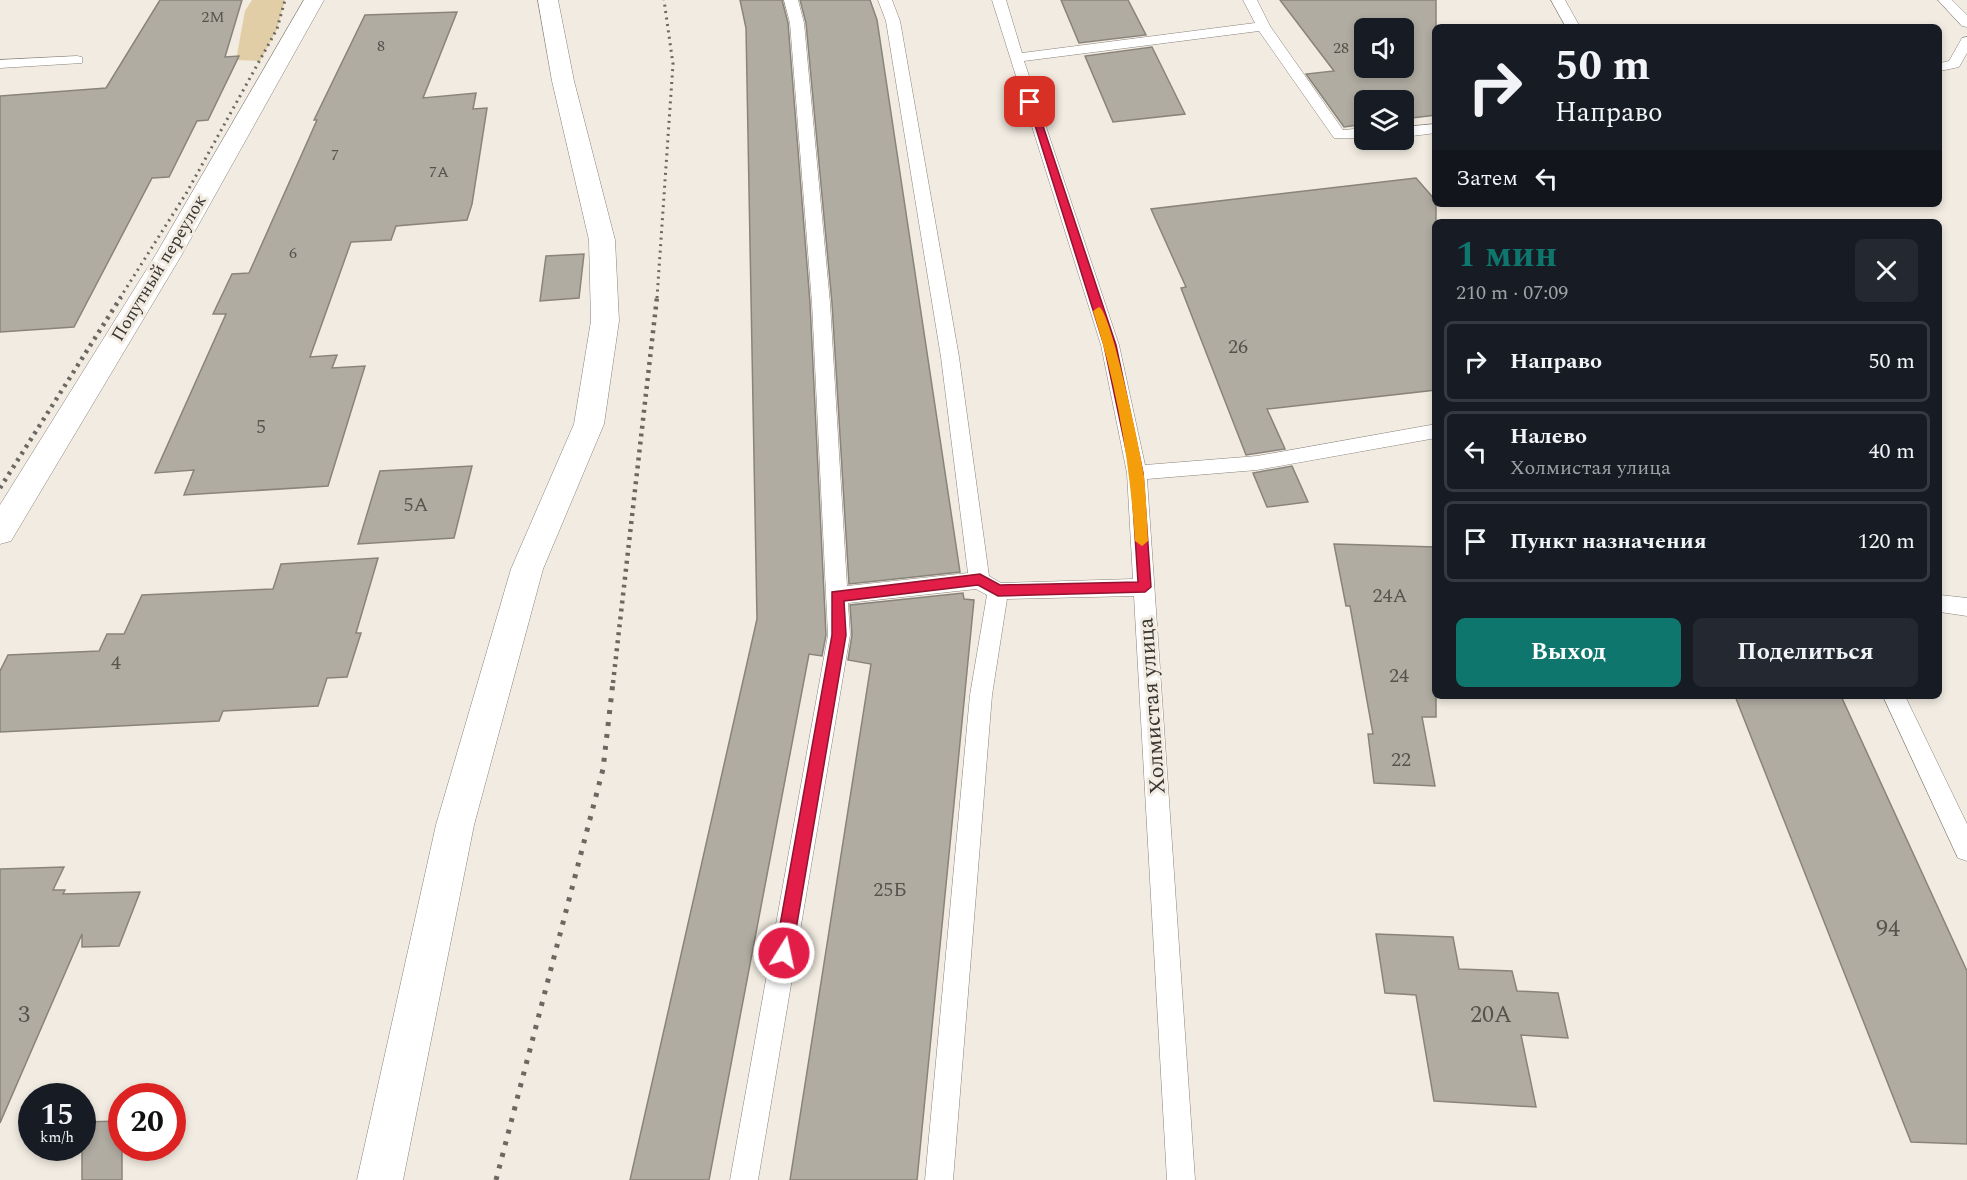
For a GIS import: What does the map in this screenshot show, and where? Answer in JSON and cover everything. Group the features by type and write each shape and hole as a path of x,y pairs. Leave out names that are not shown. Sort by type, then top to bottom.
{"street":[{"name":"Попутный переулок","path":"0,532 168,256 314,0"},
{"path":"380,1180 455,825 527,569 590,424 605,321 602,240 564,81 548,0"}],"lane":[{"path":"744,1180 839,635 821,303 798,23 791,0"},
{"path":"885,0 893,21 989,585 939,1180"},
{"name":"Холмистая улица","path":"999,0 1110,345 1137,473 1181,1180"},
{"path":"1250,0 1263,26 1339,135 1354,134"},
{"path":"1558,0 1571,24"},
{"path":"1945,0 1967,23"},
{"path":"1016,58 1263,26"},
{"path":"1942,67 1954,64 1967,41"},
{"path":"0,64 77,60"},
{"path":"1414,131 1432,128"},
{"path":"1137,473 1257,463 1432,431"},
{"path":"837,596 989,585 1145,587"},
{"path":"1942,604 1967,607"},
{"path":"1895,699 1967,850"}],"shaded area":[{"path":"252,0 285,0 277,29 260,61 236,60 245,11"}],"building":[{"path":"160,0 242,0 225,57 239,56 208,120 197,121 169,177 152,178 74,327 0,332 0,96 106,88"},
{"path":"740,0 782,0 788,23 810,303 826,635 822,656 809,654 709,1180 630,1180 757,619 746,28"},
{"path":"800,0 870,0 877,20 960,572 849,584 832,303 806,23"},
{"path":"1061,0 1128,0 1146,35 1079,43"},
{"path":"1280,0 1436,0 1436,24 1432,24 1432,116 1414,118 1414,90 1354,90 1354,126 1344,127 1306,74 1334,71"},
{"path":"457,12 423,98 476,93 473,109 487,108 472,204 467,220 396,226 391,240 351,242 310,357 337,355 332,368 365,366 328,486 184,495 194,470 155,473 226,314 213,314 232,274 249,273 317,120 314,120 365,15"},
{"path":"1152,47 1185,114 1113,122 1085,56"},
{"path":"1416,178 1432,196 1432,207 1436,207 1436,219 1432,219 1432,390 1267,409 1285,449 1246,455 1181,288 1186,287 1151,209"},
{"path":"584,254 579,298 540,301 546,256"},
{"path":"472,466 454,538 358,544 380,471"},
{"path":"1292,466 1308,502 1267,507 1253,473"},
{"path":"1334,544 1432,547 1432,699 1436,699 1436,717 1422,717 1435,786 1374,783 1368,734 1373,734 1350,606 1346,606"},
{"path":"378,558 356,633 361,633 347,677 327,678 318,706 223,711 219,721 0,732 0,671 8,655 99,651 107,634 124,634 142,595 273,589 281,564"},
{"path":"963,593 964,599 974,600 917,1180 790,1180 871,664 848,660 852,635 850,605"},
{"path":"1736,699 1842,699 1967,971 1967,1144 1911,1142"},
{"path":"64,867 53,890 65,890 63,894 140,892 119,946 82,947 82,934 0,1123 0,869"},
{"path":"1376,934 1453,937 1459,969 1512,971 1517,991 1558,993 1568,1038 1521,1035 1536,1107 1434,1101 1416,995 1385,993"},
{"path":"108,1121 108,1161 122,1161 122,1180 82,1180 82,1161 96,1161 96,1122"}],"railway":[{"path":"120,298 187,192 277,29 285,0"},
{"path":"657,298 673,64 664,0"},
{"path":"0,488 121,297"},
{"path":"613,683 657,297"},
{"path":"496,1180 603,769 613,682"}],"slow traffic":[{"path":"1099,311 1110,345 1137,473 1142,541"}],"route":[{"path":"784,953 839,635 837,596 980,580 998,591 1145,587 1137,473 1110,345 1030,102"}]}
